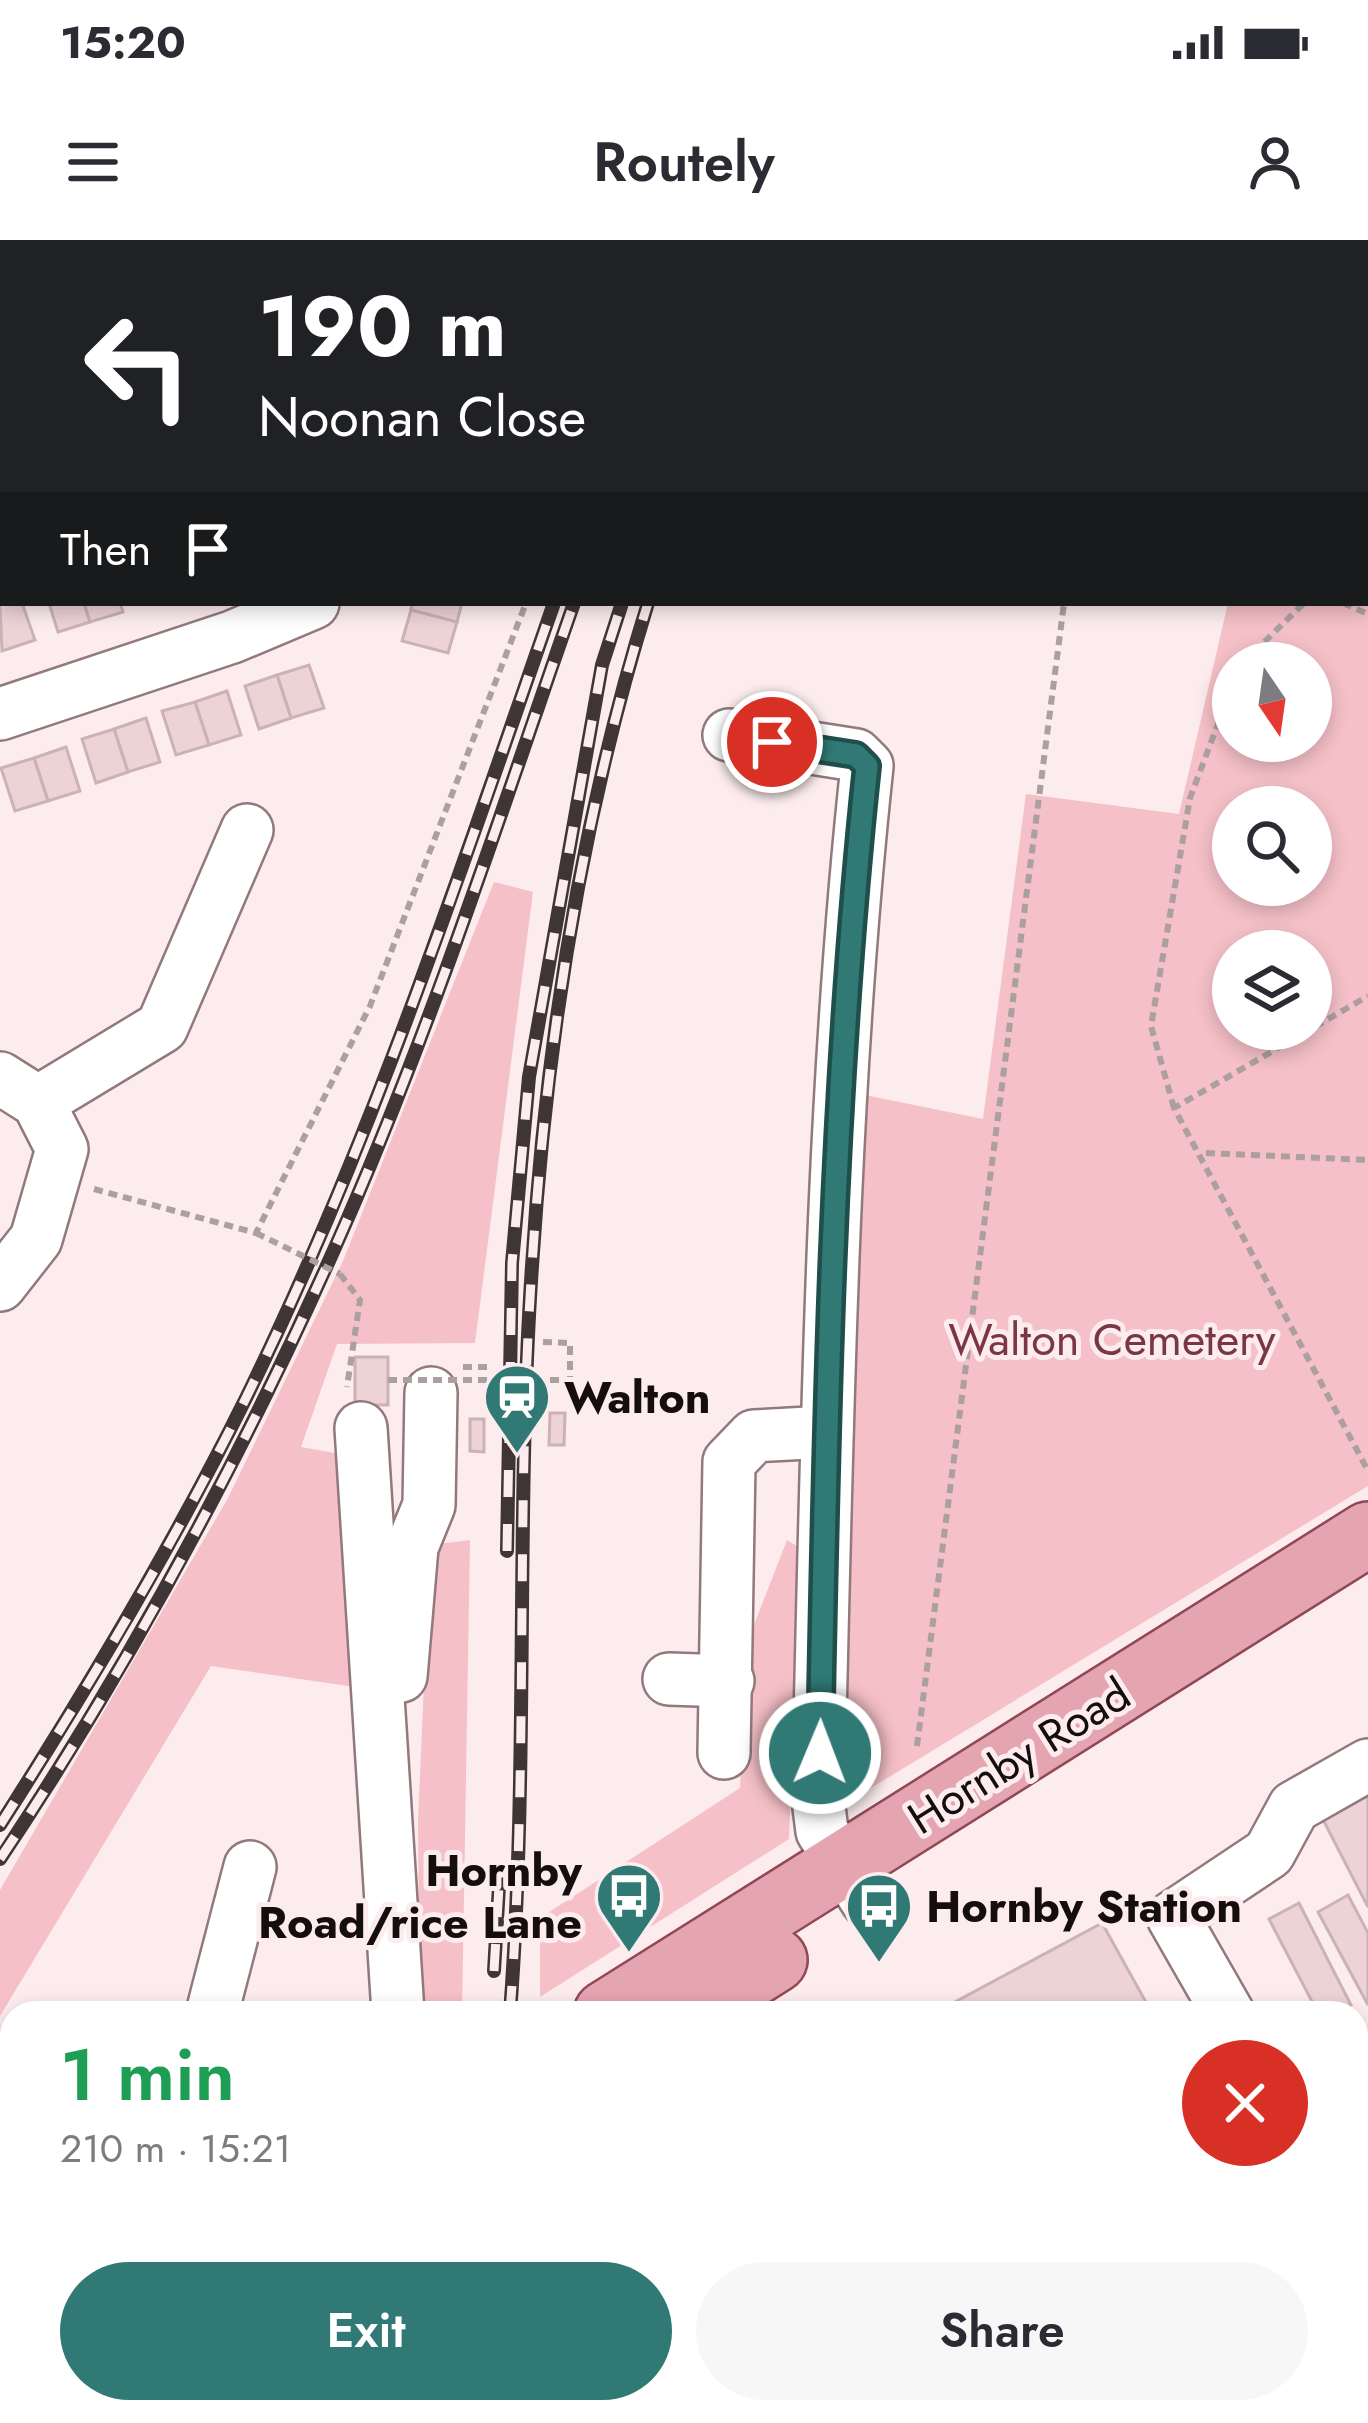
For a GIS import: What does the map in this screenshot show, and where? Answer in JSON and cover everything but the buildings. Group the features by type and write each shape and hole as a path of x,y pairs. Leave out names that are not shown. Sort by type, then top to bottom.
{"main road":[{"name":"Hornby Road","path":"706,2001 855,1884 1368,1534"},
{"name":"Hornby Road","path":"629,2001 855,1884 1368,1581"}],"street":[{"path":"0,714 232,637 306,606"},
{"path":"729,736 856,755 867,766 850,923 827,1432 818,1799 822,1832 855,1884"},
{"path":"0,1285 36,1239 62,1149 19,1090 162,1027 247,830"},
{"path":"386,1844 412,1547 429,1505 431,1380"},
{"path":"353,1395 397,2001"},
{"path":"724,1753 729,1462 754,1436 827,1432"},
{"path":"669,1679 728,1681"},
{"path":"1221,2001 1173,1917 1269,1853 1294,1807 1368,1766"},
{"path":"215,2001 250,1867"}],"path":[{"path":"256,1233 370,1006 525,606"},
{"path":"917,1746 1041,798 1051,672 1063,606"},
{"path":"1265,642 1301,606"},
{"path":"1212,740 1190,798 1151,1026 1174,1108 1366,1467"},
{"path":"1174,1108 1368,996"},
{"path":"1206,1154 1368,1160"},
{"path":"53,1178 256,1233 340,1274 360,1300 353,1395"},
{"path":"431,1380 570,1380 570,1343 543,1342"},
{"path":"431,1380 490,1367"}],"green space":[{"name":"Walton Cemetery","path":"1227,606 1368,606 1368,1486 838,1808 865,1095 983,1119 1026,794 1179,814 1212,672 1212,762 1332,762 1332,642 1219,642"},
{"path":"494,882 533,892 475,1343 337,1344 301,1447 351,1456 362,1688 211,1666 9,2001 0,2001 0,1890 228,1498 343,1261"},
{"path":"470,1540 462,2001 420,2001 418,1821 430,1545"},
{"path":"787,1540 800,1548 789,1839 540,1997 540,1918 740,1788 745,1648"}],"railway":[{"path":"0,1825 159,1562 291,1303 412,1006 553,606"},
{"path":"0,1859 93,1713 179,1563 333,1252 431,1011 573,606"},
{"path":"507,1551 512,1263 529,1077 602,665 621,606"},
{"path":"511,2001 519,1826 527,1359 538,1182 570,931 604,765 647,606"},
{"path":"494,1971 500,1869"}],"place":[{"name":"Walton","path":"517,1456"},
{"name":"Hornby Road/rice Lane","path":"629,1955"},
{"name":"Hornby Station","path":"879,1965"}],"route":[{"path":"772,742 856,755 867,766 850,923 827,1432 820,1753"}]}
